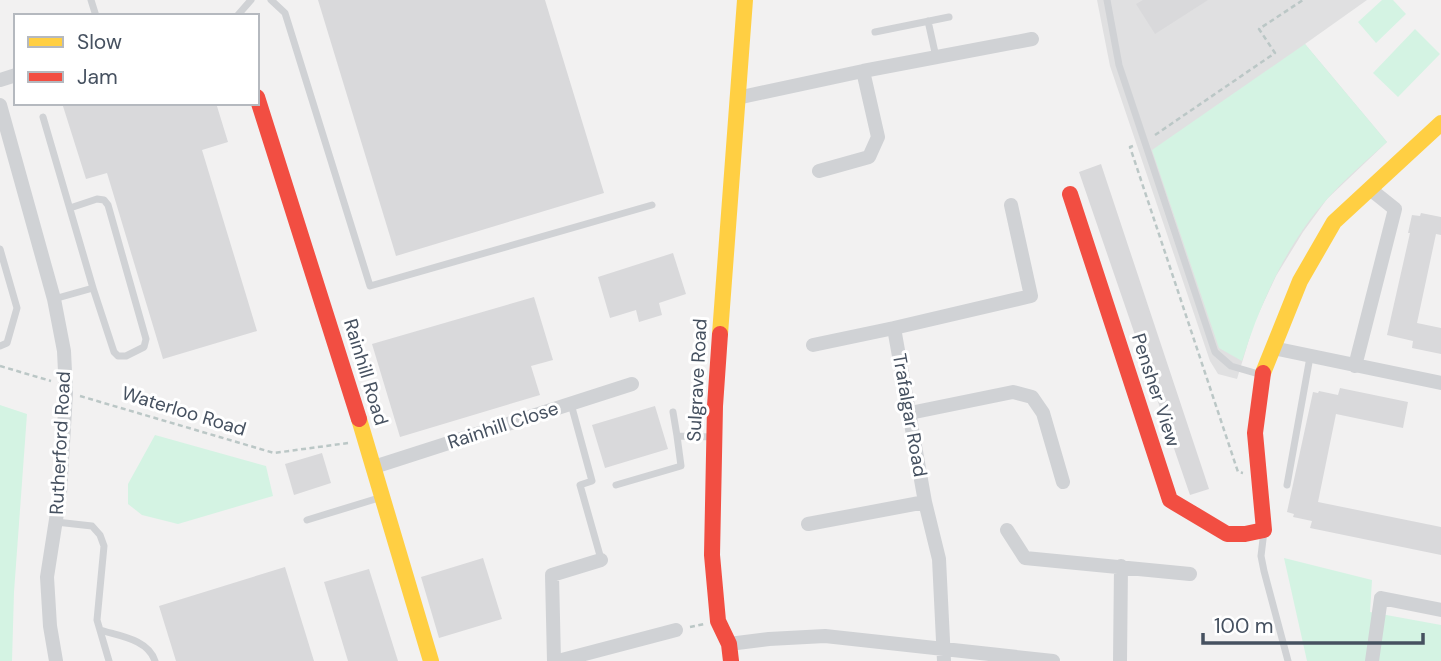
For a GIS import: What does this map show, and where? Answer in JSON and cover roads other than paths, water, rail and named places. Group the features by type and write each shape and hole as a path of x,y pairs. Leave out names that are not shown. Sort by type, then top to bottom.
{"street":[{"name":"Sulgrave Road","path":"731,661 729,644 718,621 712,555 715,437 745,0"},
{"path":"737,99 863,71 1032,39"},
{"path":"819,171 869,157 878,137 863,71"},
{"name":"Rainhill Road","path":"259,103 374,467 431,661"},
{"name":"Rutherford Road","path":"0,105 54,299 64,351 66,393 60,494 47,577 50,626 56,661"},
{"path":"1264,530 1255,433 1262,375 1300,281 1334,222 1441,123"},
{"path":"1355,366 1395,209 1370,189"},
{"name":"Pensher View","path":"1070,194 1170,500 1227,534 1264,530"},
{"name":"Trafalgar Road","path":"813,345 1031,296 1011,205"},
{"name":"Trafalgar Road","path":"894,328 925,502 939,559 944,655"},
{"path":"1273,348 1441,383"},
{"name":"Rainhill Close","path":"374,467 632,384"},
{"path":"910,413 1013,391 1032,397 1043,413 1063,482"},
{"name":"Trafalgar Road","path":"808,524 925,502"},
{"path":"1007,530 1025,558 1190,573"},
{"path":"601,560 552,575 556,661 676,630"},
{"path":"1120,661 1121,566"},
{"path":"1372,661 1381,598 1441,610"},
{"path":"729,644 825,636 944,655 1054,661"}],"lane":[{"path":"239,14 251,0"},
{"path":"271,0 285,13 370,286 652,205"},
{"path":"1107,0 1119,65 1215,352 1231,366 1262,375"},
{"path":"875,32 948,17"},
{"path":"928,21 936,57"},
{"path":"43,117 93,288 114,352 118,356 137,352 144,347 146,338 108,205 104,200 97,199 70,208"},
{"path":"0,249 17,308 7,343 0,346"},
{"path":"54,299 93,288"},
{"path":"1287,485 1310,357"},
{"path":"571,403 592,481 580,485 601,560"},
{"path":"616,485 681,466 673,412"},
{"path":"677,436 715,437"},
{"path":"307,520 382,497"},
{"path":"55,522 93,526 100,535 104,546 97,620 108,661"},
{"path":"1264,530 1261,556 1288,661"},
{"path":"100,630 140,642 153,655 155,661"}]}
